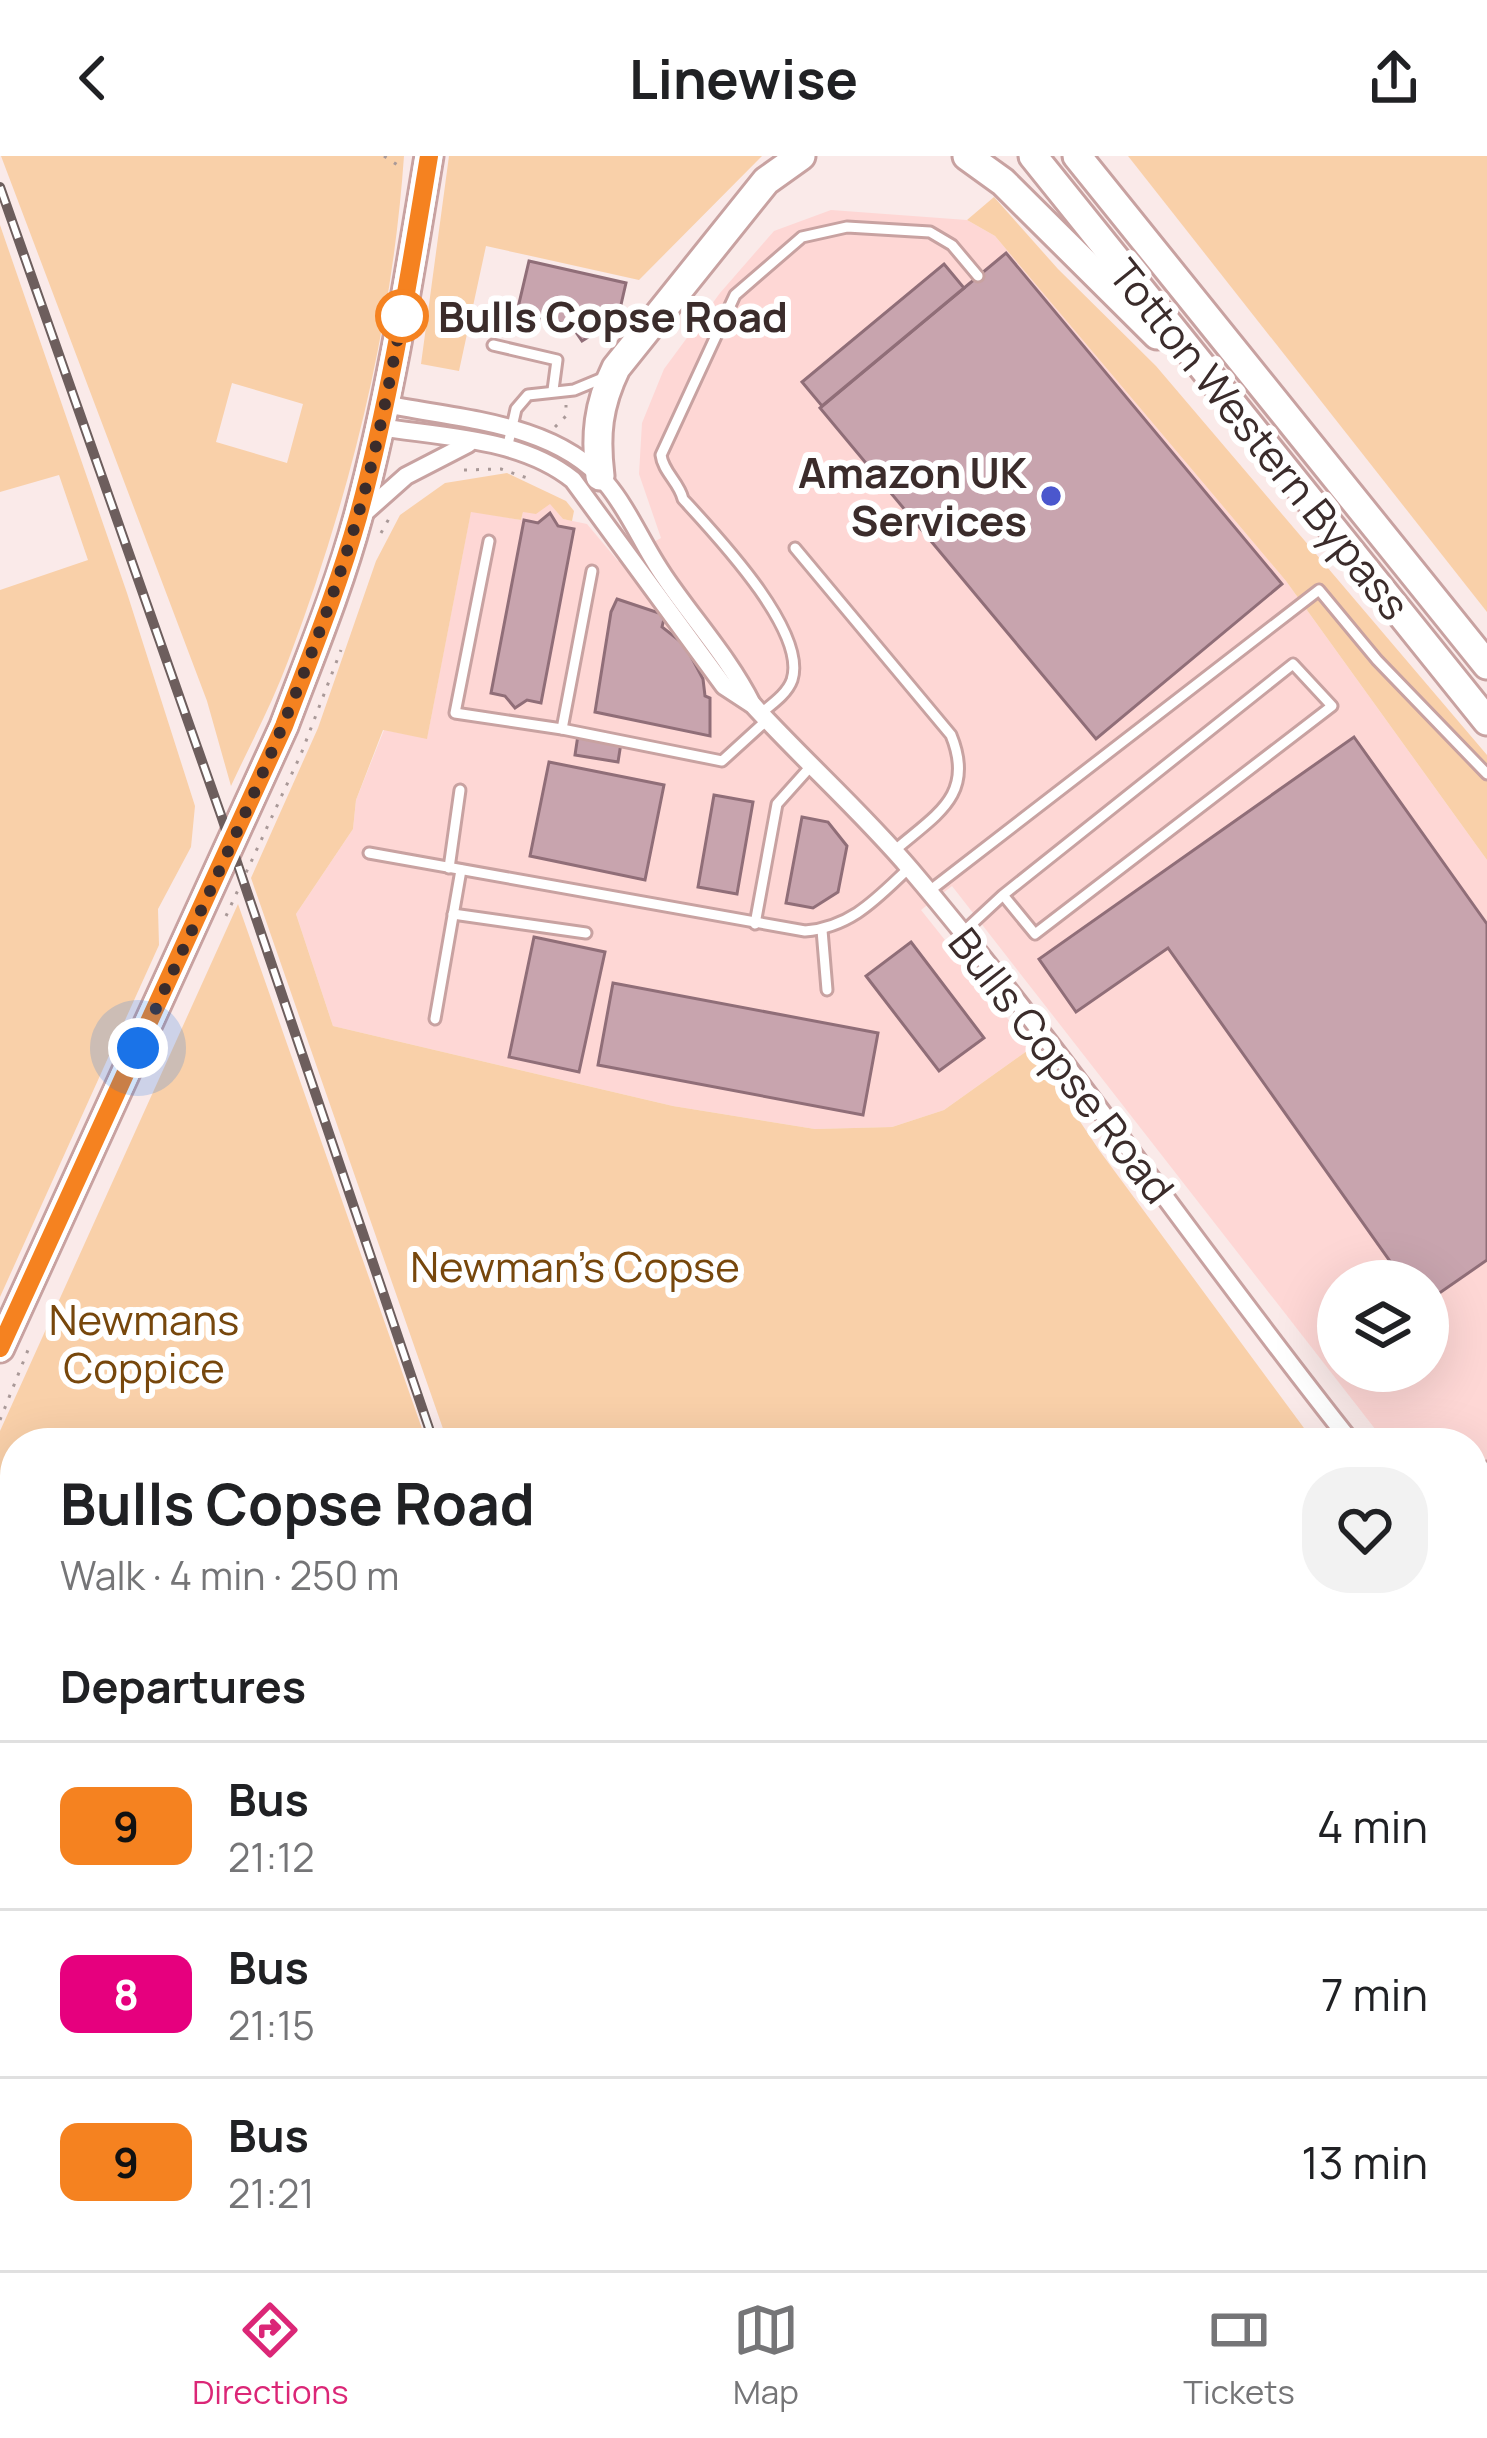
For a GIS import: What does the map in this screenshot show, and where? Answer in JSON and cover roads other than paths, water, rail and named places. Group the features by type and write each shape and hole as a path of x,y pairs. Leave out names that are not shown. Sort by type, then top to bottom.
{"main road":[{"path":"0,1348 284,726 367,529 382,416 429,156"},
{"path":"600,476 596,428 616,368 766,181 801,156"},
{"path":"967,156 1003,182 1250,427"},
{"name":"Totton Western Bypass","path":"1033,156 1487,721"},
{"name":"Totton Western Bypass","path":"1077,156 1487,665"}],"street":[{"name":"Bulls Copse Road","path":"382,416 561,448 600,476 760,713"},
{"name":"Bulls Copse Road","path":"382,416 475,442 509,440 557,467 589,496 724,686 760,713 909,868 1101,1111 1340,1428"},
{"path":"367,529 406,476 475,442"}],"lane":[{"path":"488,541 455,713 722,761 793,678 790,647 767,601 683,499 680,485 662,462 663,446 735,295 802,237 847,227 930,232 952,245 978,276"},
{"path":"493,345 557,360 553,390"},
{"path":"509,440 523,399 533,392 586,387 616,368"},
{"path":"795,548 951,735 957,750 961,778 956,791 893,851"},
{"path":"562,729 592,571"},
{"path":"928,892 1318,590 1377,660 1487,774"},
{"path":"962,934 1003,895 1293,664 1332,706 1035,934 1003,895"},
{"path":"755,923 777,804 811,766"},
{"path":"435,1019 453,914 460,790"},
{"path":"369,853 806,931 822,930 865,910 909,868"},
{"path":"453,914 586,932"},
{"path":"822,930 826,990"}],"railway":[{"path":"0,187 222,818 429,1428"}],"place":[{"name":"Bulls Copse Road","path":"402,316"},
{"name":"Amazon UK Services","path":"1051,496"}],"park label":[{"name":"Newman's Copse","path":"575,1266"},
{"name":"Newmans Coppice","path":"144,1343"}]}
